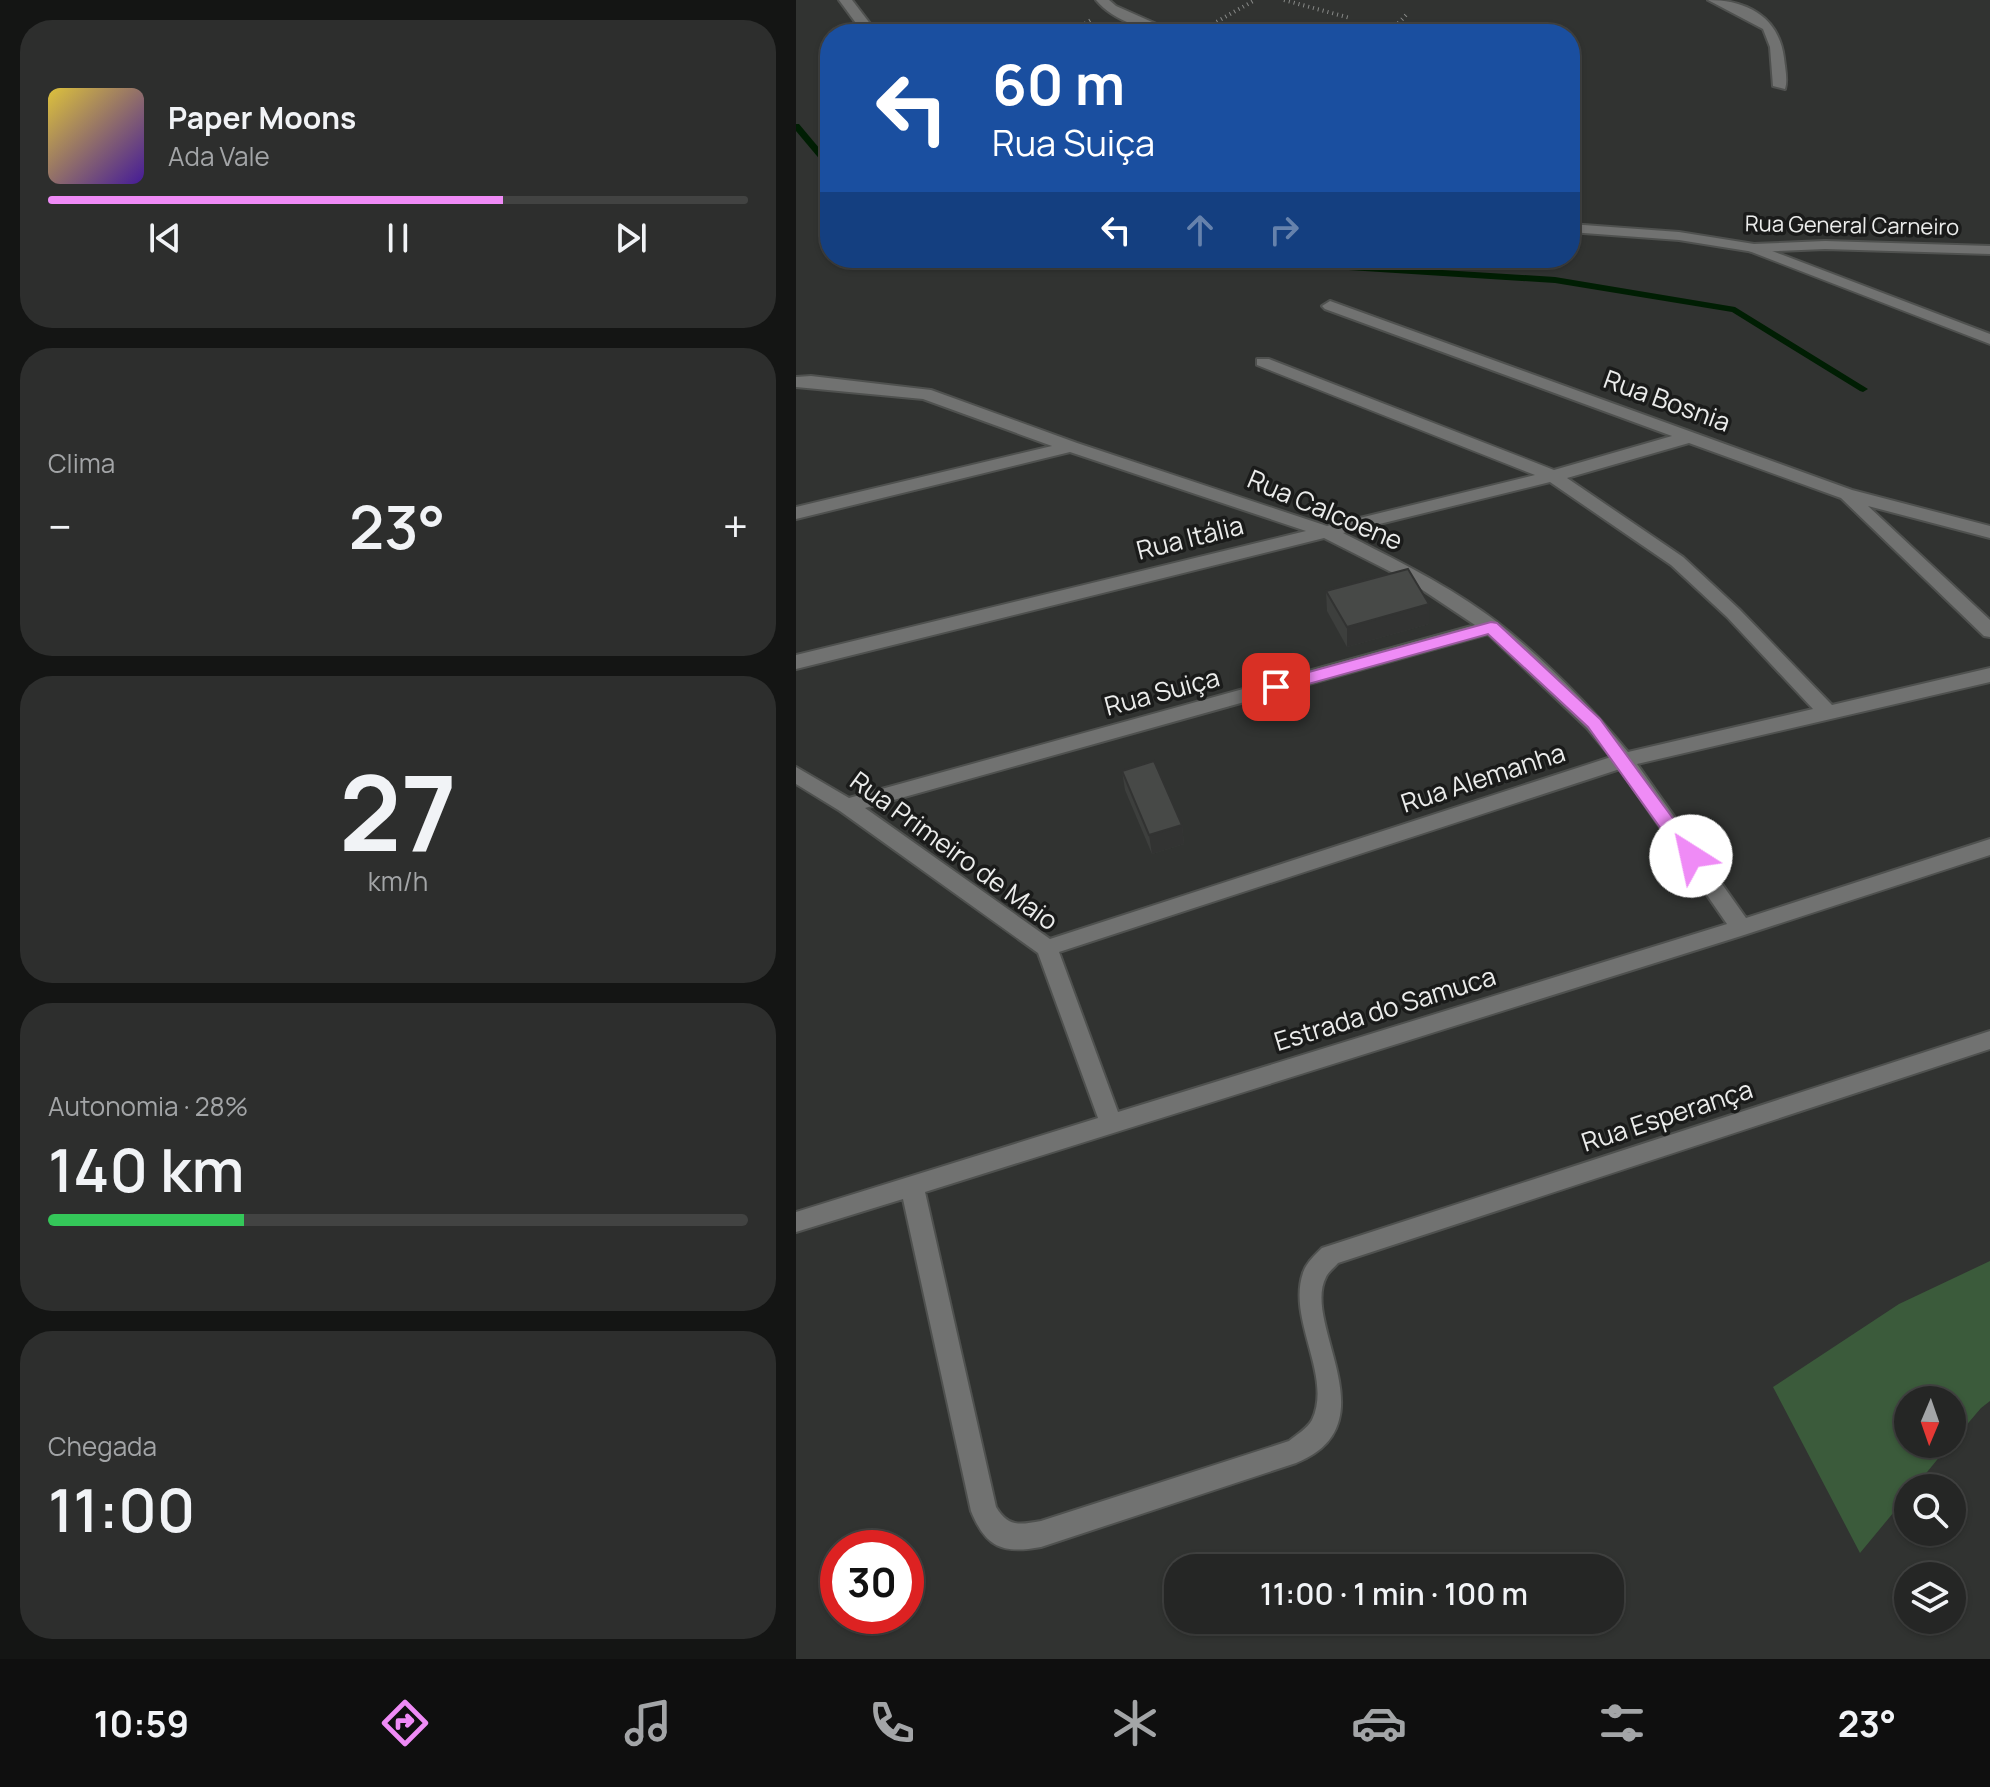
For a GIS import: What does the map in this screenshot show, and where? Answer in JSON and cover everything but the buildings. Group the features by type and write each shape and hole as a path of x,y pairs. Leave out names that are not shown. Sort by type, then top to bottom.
{"street":[{"path":"845,0 863,24"},
{"path":"1102,0 1111,9 1148,24"},
{"path":"1714,0 1766,23 1774,32 1780,86"},
{"name":"Rua General Carneiro","path":"1580,229 1679,236 1754,248 1825,245 1990,250"},
{"path":"1754,248 1990,339"},
{"name":"Rua Bosnia","path":"1330,306 1846,494 1990,532"},
{"path":"1263,362 1553,476 1677,561 1733,613 1827,712"},
{"name":"Rua Calcoene","path":"796,382 925,394 1071,447 1324,531 1415,577 1491,627 1574,702 1624,760 1741,928"},
{"name":"Rua Itália","path":"796,662 1553,476 1689,437"},
{"path":"796,513 1071,447"},
{"path":"1846,494 1990,631"},
{"name":"Rua Suiça","path":"847,806 1491,627"},
{"name":"Rua Alemanha","path":"1047,948 1624,760 1990,675"},
{"name":"Rua Primeiro de Maio","path":"796,774 847,806 1047,948 1111,1123"},
{"name":"Estrada do Samuca","path":"796,1222 1741,928 1990,847"},
{"name":"Rua Esperança","path":"912,1187 984,1511 994,1529 1003,1537 1018,1538 1056,1529 1296,1451 1316,1436 1324,1423 1329,1391 1309,1297 1314,1275 1323,1258 1337,1249 1361,1244 1990,1040"}],"path":[{"path":"1212,24 1255,0"},
{"path":"1284,0 1350,18"},
{"path":"1398,24 1407,14"}],"green space":[{"path":"1990,1261 1990,1401 1966,1426 1966,1386 1894,1386 1894,1458 1939,1458 1925,1474 1894,1474 1894,1512 1860,1553 1773,1387 1899,1304"}],"waterway":[{"path":"796,126 820,154"},
{"path":"1365,268 1555,280 1735,310 1863,389"}],"route":[{"path":"1276,687 1491,627 1594,723 1624,760 1691,856"}]}
